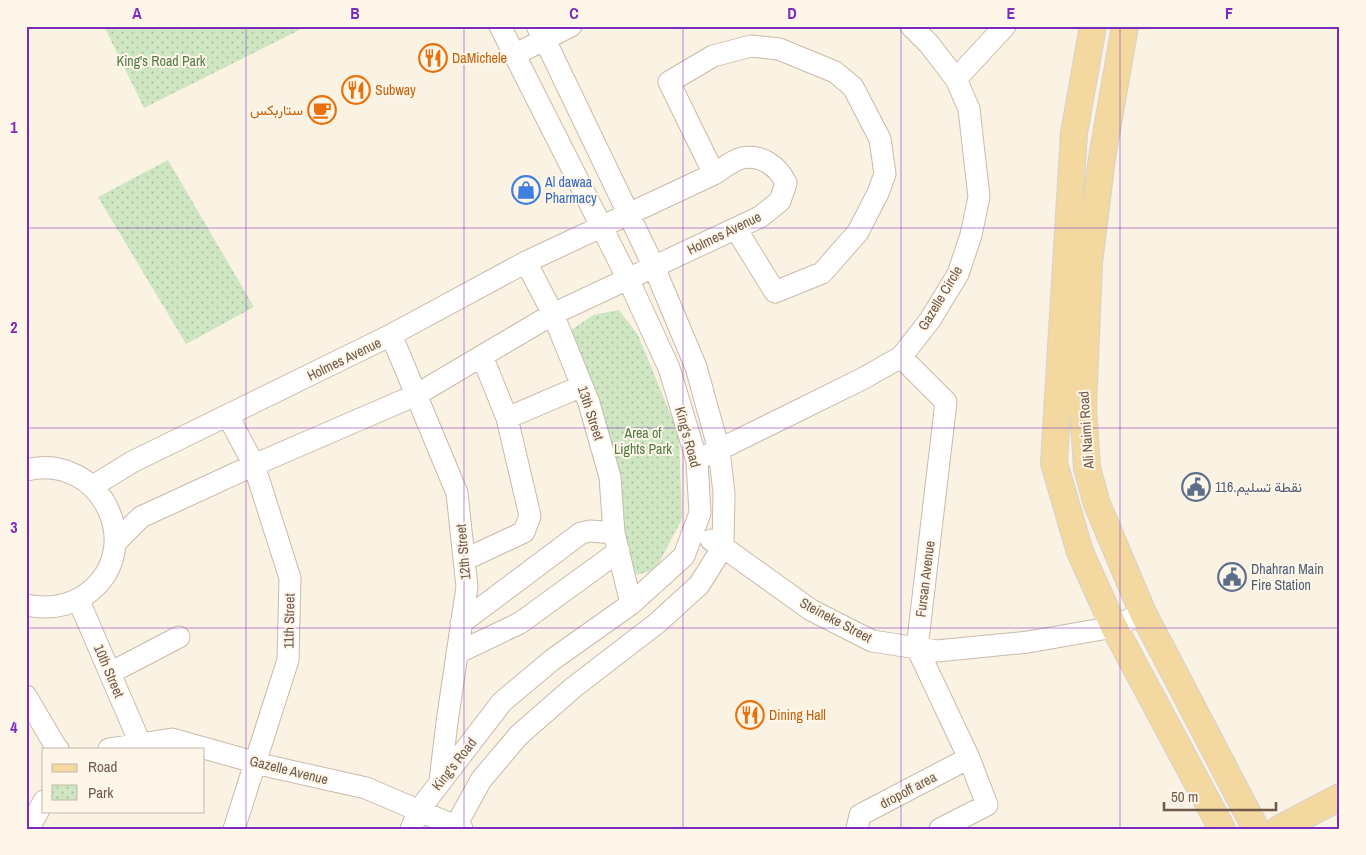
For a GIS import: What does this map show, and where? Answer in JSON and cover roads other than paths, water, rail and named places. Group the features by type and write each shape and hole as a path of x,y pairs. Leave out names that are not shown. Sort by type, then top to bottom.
{"main road":[{"name":"Ali Naimi Road","path":"1093,26 1074,133 1054,463 1080,552 1114,627 1222,829"},
{"name":"Ali Naimi Road","path":"1125,26 1102,158 1089,263 1082,408 1087,468 1097,504 1143,613 1256,829"},
{"path":"1279,829 1340,797"}],"street":[{"name":"King's Road","path":"415,820 440,781 502,702 552,660 631,604 684,556 700,513 697,461 669,368 628,279 500,26"},
{"path":"514,55 541,33 571,26"},
{"name":"Gazelle Circle","path":"697,461 862,379 901,357 930,320 958,274 971,235 979,197 969,109 956,79 929,44 911,26"},
{"path":"956,79 1005,26"},
{"name":"King's Road","path":"541,33 654,267 696,367 719,450 724,493 723,547"},
{"path":"714,174 669,82 713,56 751,46 779,49 835,72 852,87 880,139 885,174 878,193 858,232 822,273 775,292 736,229"},
{"name":"Holmes Avenue","path":"93,486 132,462 389,336 526,262 714,174 741,158 761,159 780,171 786,182 780,201 760,217 553,314 416,395 254,465 142,517 115,543"},
{"name":"13th Street","path":"526,262 553,314 590,403 610,477 616,542 631,604"},
{"name":"12th Street","path":"389,336 395,344 458,493 466,587 440,781"},
{"path":"464,560 524,532 530,516 507,418 482,356"},
{"name":"Fursan Avenue","path":"901,357 946,402 917,648"},
{"path":"507,418 582,386"},
{"name":"11th Street","path":"228,416 254,465 290,578 288,660 234,829"},
{"path":"26,470 59,469 77,475 93,486 102,496 112,516 115,543 112,559 102,578 95,587 78,599 56,606 26,605"},
{"path":"457,653 520,623 616,542 590,531 582,533 462,622"},
{"name":"Steineke Street","path":"693,531 723,547 811,610 872,641 938,651 1019,642 1114,627 1143,613"},
{"path":"457,828 481,780 519,735 574,687 656,624 699,585 723,547"},
{"path":"466,587 497,611 507,628"},
{"name":"10th Street","path":"78,599 140,743"},
{"path":"110,673 180,637"},
{"path":"917,648 968,758 987,805 940,829"},
{"path":"26,696 57,748"},
{"name":"Gazelle Avenue","path":"114,748 172,739 205,748"},
{"name":"Gazelle Avenue","path":"205,748 366,788 415,820 457,828"},
{"name":"dropoff area","path":"857,829 860,815 968,758"},
{"path":"28,829 42,804"}],"place":[{"name":"DaMichele","path":"433,58"},
{"name":"Subway","path":"356,90"},
{"name":"ستاربكس","path":"322,110"},
{"name":"Al dawaa Pharmacy","path":"526,190"},
{"name":"نقطة تسليم.116","path":"1196,487"},
{"name":"Dhahran Main Fire Station","path":"1232,577"},
{"name":"Dining Hall","path":"750,715"}],"park label":[{"name":"King's Road Park","path":"161,61"},
{"name":"Area of Lights Park","path":"643,442"}]}
